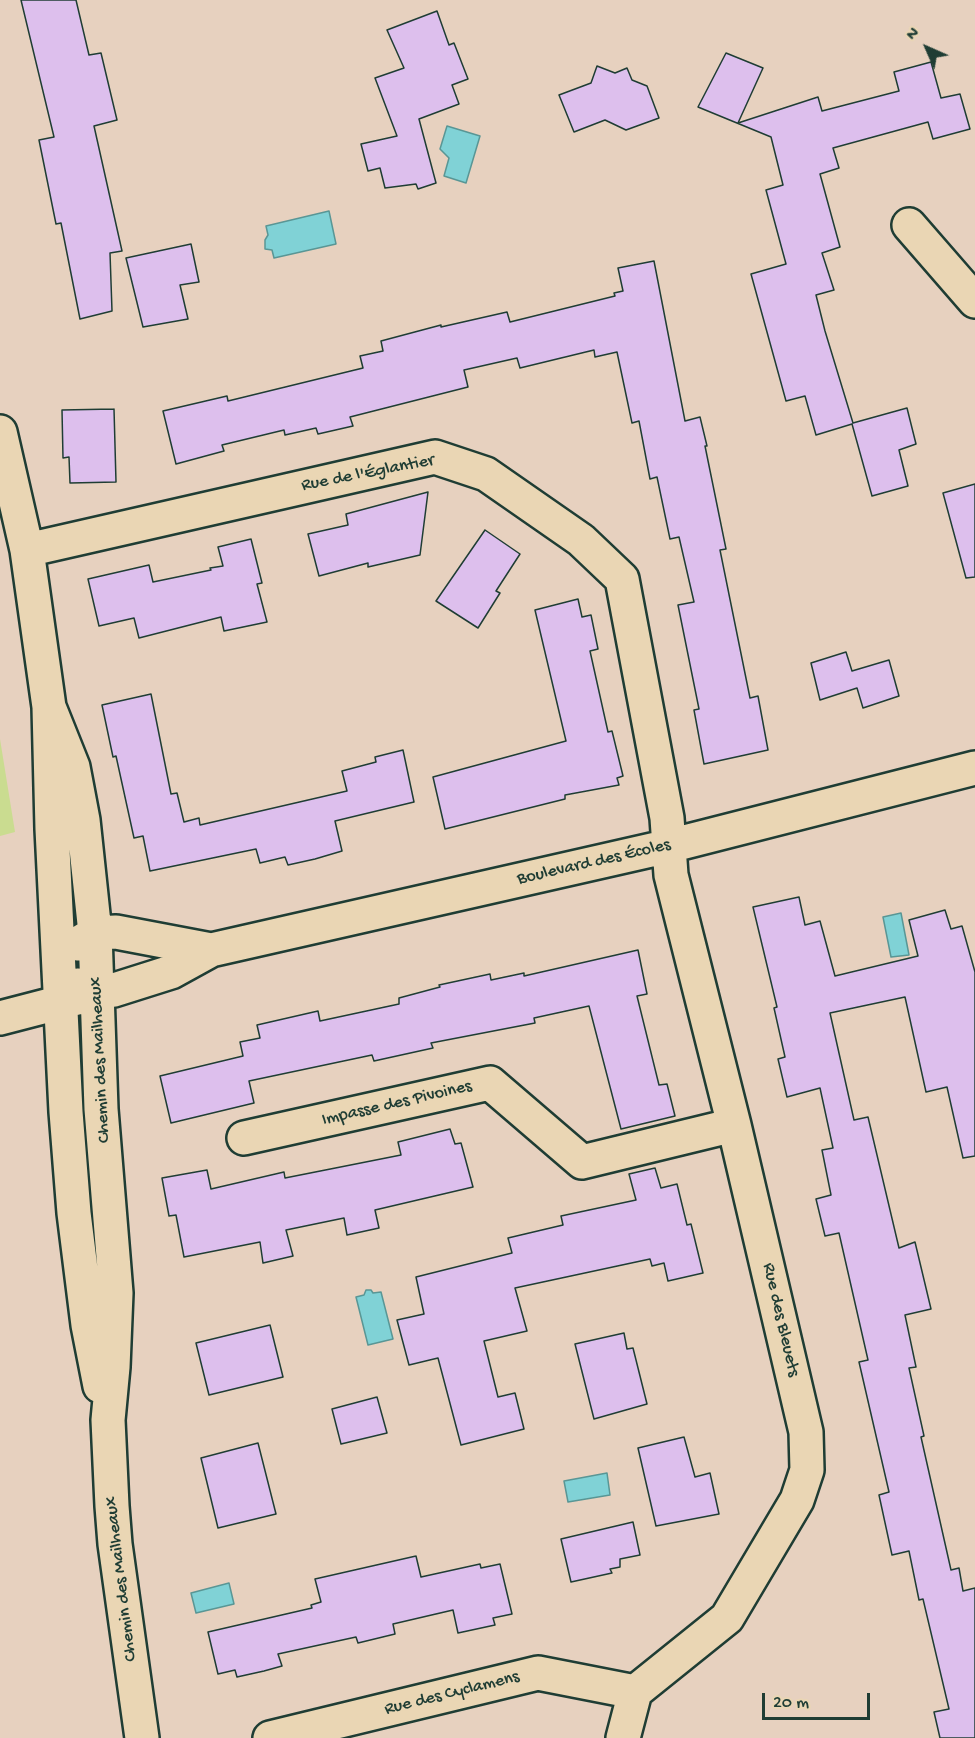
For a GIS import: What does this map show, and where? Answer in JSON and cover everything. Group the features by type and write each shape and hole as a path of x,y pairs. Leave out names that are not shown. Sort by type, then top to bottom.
{"street":[{"path":"909,225 975,301"},
{"name":"Chemin des Mailheaux","path":"0,432 27,550 49,706 59,978 74,1213 94,1360 108,1420"},
{"name":"Rue de l'Églantier","path":"27,550 435,457 486,474 581,540 622,579 667,818 669,846"},
{"name":"Chemin des Mailheaux","path":"49,706 73,767 82,820 95,933 101,1109 116,1293 108,1420 115,1544 142,1738"},
{"name":"Boulevard des Écoles","path":"0,1018 59,978 97,992 114,990 171,972 211,950 974,775"},
{"name":"Rue des Bleuets","path":"635,1692 726,1618 797,1500 807,1470 806,1432 734,1125 674,884 669,846"},
{"name":"Boulevard des Écoles","path":"95,933 116,932 211,950"},
{"path":"59,978 95,933"},
{"name":"Impasse des Pivoines","path":"244,1138 490,1083 582,1162 734,1125"},
{"name":"Rue des Cyclamens","path":"270,1738 538,1673 635,1692"},
{"path":"623,1738 635,1692"}],"green space":[{"path":"0,739 15,832 0,836"}],"water":[{"path":"447,126 480,136 466,183 444,176 449,158 440,149"},
{"path":"329,211 336,244 274,258 272,250 265,249 265,240 268,235 266,226"},
{"path":"901,913 909,955 891,957 883,917"},
{"path":"366,1290 371,1290 373,1293 381,1292 393,1339 368,1345 356,1297 364,1295"},
{"path":"607,1473 610,1495 568,1502 564,1481"},
{"path":"229,1583 234,1604 196,1613 191,1593"}],"building":[{"path":"21,0 76,0 89,55 101,53 117,120 94,126 122,251 110,253 112,311 80,319 61,223 56,224 39,140 54,137"},
{"path":"437,11 449,45 454,43 468,79 452,85 459,104 419,119 436,183 418,189 416,184 385,188 380,168 368,171 361,144 397,136 375,78 404,68 387,30"},
{"path":"726,53 763,68 738,123 818,97 822,111 899,91 894,72 931,62 941,98 960,94 970,129 933,139 928,122 833,148 839,168 820,174 840,247 822,253 834,290 816,295 825,331 853,423 907,408 916,444 899,450 908,486 872,496 852,424 816,435 805,396 786,401 751,274 786,264 766,190 783,185 771,137 698,107"},
{"path":"597,66 615,73 627,68 632,80 647,86 659,118 626,130 605,120 574,132 559,95 591,83"},
{"path":"191,244 199,282 180,285 188,319 143,327 126,258"},
{"path":"654,261 685,421 700,417 707,446 705,446 726,549 720,550 750,698 758,696 768,750 704,764 694,710 699,709 678,605 694,602 679,537 670,539 657,477 650,479 639,421 632,423 617,352 595,357 594,350 520,368 517,358 464,370 468,387 350,417 353,426 318,434 316,428 285,435 284,430 222,445 224,451 176,464 163,411 227,396 228,401 363,368 360,356 383,351 381,341 441,325 441,327 507,312 510,322 615,296 614,293 623,291 618,268"},
{"path":"114,409 116,482 70,483 69,457 63,458 62,410"},
{"path":"975,484 975,577 966,578 943,493"},
{"path":"428,492 420,555 368,567 368,563 319,576 308,534 348,525 346,514"},
{"path":"485,530 520,554 496,591 500,593 478,628 436,601"},
{"path":"251,539 262,583 257,584 267,622 224,631 221,617 139,638 134,618 99,626 88,579 149,565 153,582 211,570 210,568 223,566 218,547"},
{"path":"578,599 582,617 591,615 598,649 590,651 608,732 612,731 623,776 617,778 619,785 565,795 565,799 445,829 433,777 566,741 535,610"},
{"path":"846,652 852,671 889,660 899,696 863,708 857,688 820,700 811,663"},
{"path":"151,694 171,794 177,793 184,822 199,818 200,825 347,791 342,771 376,762 375,757 403,750 414,802 335,821 342,851 315,859 288,865 285,857 260,863 256,849 150,871 143,836 134,838 102,705"},
{"path":"799,897 805,925 820,921 835,976 918,956 909,920 945,910 951,929 962,926 975,972 975,1156 963,1158 947,1087 926,1092 905,997 830,1013 854,1120 868,1117 899,1248 915,1242 931,1309 905,1315 916,1367 909,1368 924,1436 921,1437 951,1570 959,1568 963,1591 975,1588 975,1738 940,1738 934,1712 949,1709 923,1599 919,1600 909,1551 892,1555 879,1495 889,1492 859,1362 868,1360 839,1233 825,1236 816,1199 831,1195 822,1150 833,1148 820,1088 787,1097 778,1059 785,1057 774,1008 777,1007 753,907"},
{"path":"638,950 647,994 637,996 659,1085 667,1084 675,1116 621,1129 589,1006 534,1018 535,1023 431,1043 433,1048 374,1061 372,1055 249,1081 254,1103 171,1123 160,1076 243,1056 240,1042 260,1038 257,1025 318,1011 320,1021 399,1004 399,998 440,987 439,985 490,974 491,980 524,973 524,976"},
{"path":"450,1129 455,1144 461,1143 473,1187 375,1210 379,1228 347,1235 344,1218 286,1230 293,1256 263,1263 260,1242 184,1257 176,1215 169,1216 162,1178 207,1170 211,1189 284,1172 285,1178 401,1155 398,1142"},
{"path":"655,1168 661,1188 677,1184 687,1225 691,1224 703,1273 668,1281 664,1263 652,1266 650,1259 515,1288 527,1331 484,1341 498,1397 515,1393 524,1429 461,1445 438,1358 409,1365 397,1320 424,1314 416,1277 512,1253 508,1238 563,1225 561,1216 636,1200 629,1174"},
{"path":"270,1325 283,1377 209,1395 196,1343"},
{"path":"624,1333 627,1349 633,1348 647,1404 594,1419 575,1344"},
{"path":"377,1397 387,1433 341,1444 332,1409"},
{"path":"684,1437 695,1477 710,1473 719,1514 656,1526 638,1448"},
{"path":"258,1443 276,1514 218,1528 201,1458"},
{"path":"633,1522 640,1555 620,1559 620,1567 610,1569 612,1573 571,1582 561,1539"},
{"path":"416,1556 421,1577 480,1564 481,1568 500,1564 512,1614 493,1618 495,1625 458,1633 453,1610 393,1624 395,1634 358,1643 356,1637 278,1654 282,1666 264,1671 237,1677 235,1670 218,1674 208,1632 312,1608 311,1605 321,1602 315,1579"}]}
